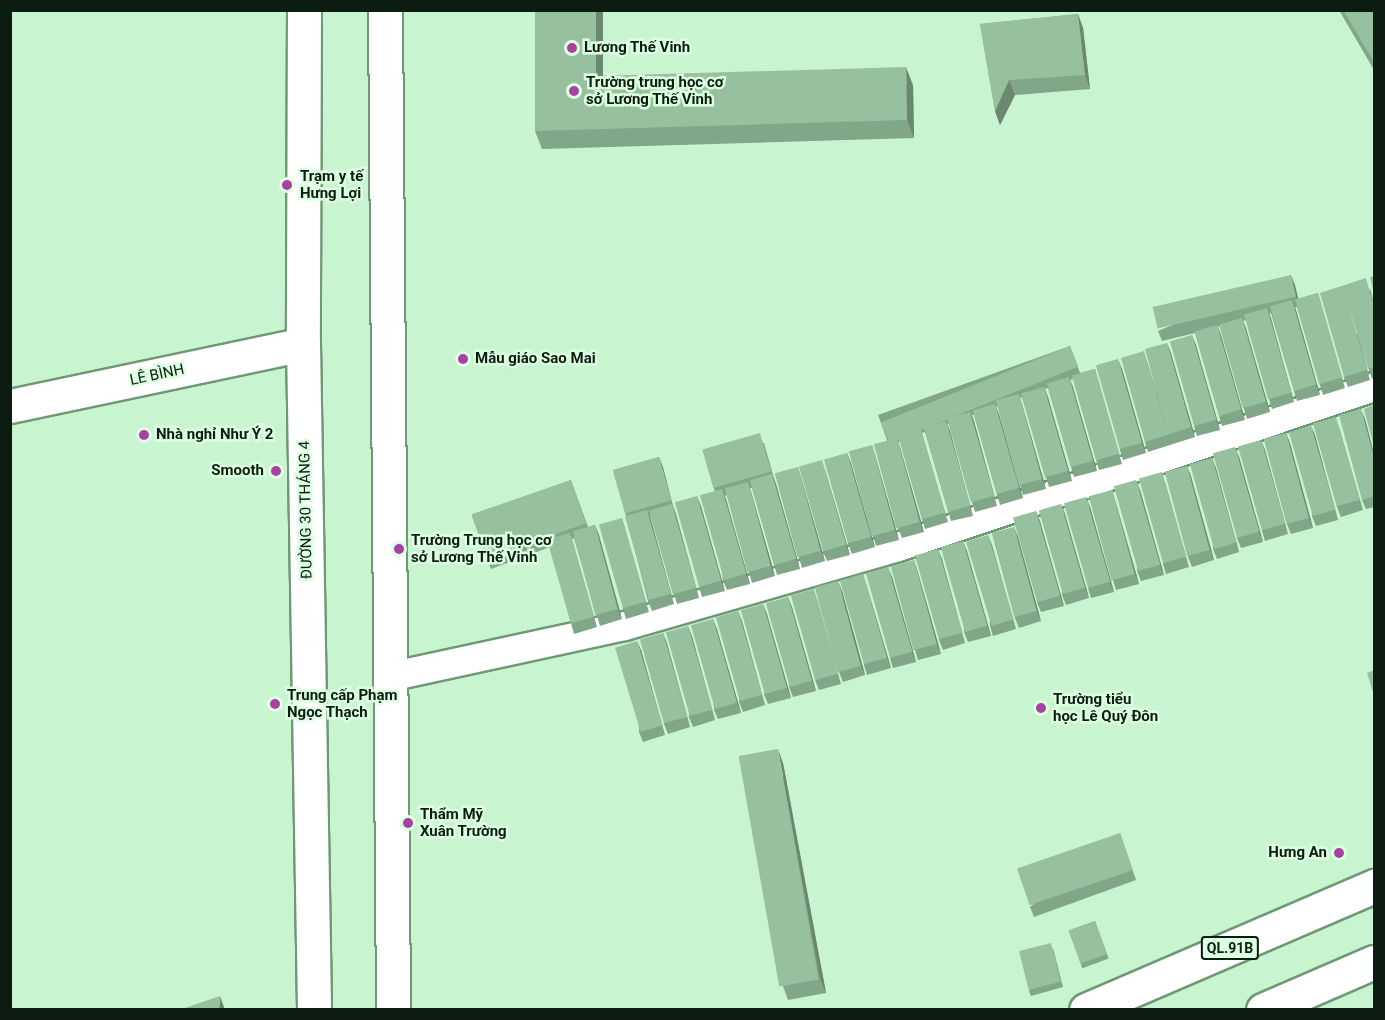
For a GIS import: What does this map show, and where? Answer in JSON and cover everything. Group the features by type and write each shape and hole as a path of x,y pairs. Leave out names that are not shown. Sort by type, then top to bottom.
{"main road":[{"name":"ĐƯỜNG 30 THÁNG 4","path":"304,10 303,344 314,1010"},
{"path":"385,10 393,1010"},
{"name":"LÊ BÌNH","path":"10,406 303,344"},
{"name":"QL.91B","path":"1086,1010 1374,886"},
{"path":"1263,1010 1374,962"}],"street":[{"path":"389,677 625,626 898,547 1374,387"}],"building":[{"name":"Lương Thế Vinh","path":"535,10 596,10 596,76 906,67 907,120 535,131"},
{"path":"1343,10 1374,10 1373,60"},
{"path":"1078,14 1085,75 1009,80 995,111 980,24"},
{"path":"1291,275 1296,296 1158,328 1153,307"},
{"path":"1374,276 1374,294 1370,277"},
{"path":"1366,278 1374,307 1374,367 1368,369 1348,304 1367,370 1344,377 1320,293"},
{"path":"1318,293 1342,378 1319,384 1295,300"},
{"path":"1292,300 1316,385 1294,391 1270,306"},
{"path":"1267,308 1291,393 1268,399 1244,315"},
{"path":"1242,318 1266,402 1243,408 1219,325"},
{"path":"1217,325 1241,410 1219,416 1195,331"},
{"path":"1192,335 1216,420 1194,426 1170,341"},
{"path":"1167,343 1191,427 1145,442 1121,358 1144,351 1165,423 1145,349"},
{"path":"1070,346 1078,366 889,443 881,422"},
{"path":"1118,359 1142,443 1120,449 1096,365"},
{"path":"1095,369 1119,454 1096,460 1072,376"},
{"path":"1069,377 1093,461 1071,467 1047,383"},
{"path":"1044,387 1068,471 1045,477 1021,394"},
{"path":"1019,394 1042,479 1019,485 996,400"},
{"path":"995,404 1019,488 997,494 973,410"},
{"path":"1374,405 1374,447 1364,409"},
{"path":"1361,409 1374,457 1374,496 1362,500 1339,415"},
{"path":"970,412 994,496 971,502 947,419"},
{"path":"1336,417 1360,500 1337,506 1313,424"},
{"path":"946,421 970,506 948,512 924,427"},
{"path":"1311,426 1335,510 1313,516 1289,432"},
{"path":"921,429 945,513 922,519 898,436"},
{"path":"760,433 771,471 713,488 702,450"},
{"path":"1286,433 1309,518 1287,524 1264,439"},
{"path":"897,438 920,522 896,528 874,444"},
{"path":"1261,440 1285,524 1262,530 1238,447"},
{"path":"872,445 895,530 872,536 849,451"},
{"path":"1235,447 1259,532 1237,538 1213,453"},
{"path":"847,453 871,537 848,543 824,460"},
{"path":"659,457 671,500 625,513 613,470"},
{"path":"1212,458 1236,543 1214,549 1190,464"},
{"path":"822,460 846,545 823,551 799,467"},
{"path":"1187,466 1210,550 1187,556 1165,472"},
{"path":"798,467 821,551 797,557 775,473"},
{"path":"1162,472 1186,557 1163,563 1139,479"},
{"path":"772,474 796,559 774,565 750,480"},
{"path":"571,480 586,523 487,558 472,514"},
{"path":"1136,480 1160,565 1138,571 1114,486"},
{"path":"748,482 771,566 747,572 725,488"},
{"path":"722,489 746,574 724,580 700,495"},
{"path":"1112,490 1135,574 1111,580 1089,496"},
{"path":"697,496 721,581 699,587 675,502"},
{"path":"1086,497 1110,582 1088,588 1064,503"},
{"path":"672,504 696,588 673,594 649,511"},
{"path":"1061,504 1085,588 1063,594 1039,510"},
{"path":"647,510 671,594 649,600 625,516"},
{"path":"1036,511 1060,596 1037,602 1013,518"},
{"path":"622,518 646,602 623,608 599,525"},
{"path":"595,525 618,609 595,615 573,531"},
{"path":"1014,527 1037,611 1014,617 992,533"},
{"path":"570,533 594,617 571,623 547,540"},
{"path":"988,535 1014,619 992,626 966,542"},
{"path":"963,541 987,626 965,632 941,547"},
{"path":"938,549 962,633 939,639 915,556"},
{"path":"914,560 937,644 913,650 891,566"},
{"path":"888,567 912,652 890,658 866,573"},
{"path":"863,574 887,658 864,664 840,581"},
{"path":"838,581 861,666 838,672 815,587"},
{"path":"814,589 838,674 815,680 791,596"},
{"path":"788,597 812,681 790,687 766,603"},
{"path":"763,604 787,688 765,694 741,610"},
{"path":"738,611 762,695 740,701 716,617"},
{"path":"713,619 737,703 715,709 691,625"},
{"path":"688,626 712,710 690,716 666,632"},
{"path":"663,633 687,717 664,723 640,640"},
{"path":"637,641 663,725 641,732 615,648"},
{"path":"1374,670 1374,695 1367,673"},
{"path":"778,749 819,979 779,986 739,756"},
{"path":"1120,833 1133,870 1030,905 1017,868"},
{"path":"1095,921 1107,954 1081,963 1069,931"},
{"path":"1051,943 1061,982 1029,990 1019,951"},
{"path":"220,996 219,1010 179,1010"}],"place":[{"name":"Lương Thế Vinh","path":"572,48"},
{"name":"Trường trung học cơ sở Lương Thế Vinh","path":"574,91"},
{"name":"Trạm y tế Hưng Lợi","path":"287,185"},
{"name":"Mẫu giáo Sao Mai","path":"463,359"},
{"name":"Nhà nghỉ Như Ý 2","path":"144,435"},
{"name":"Smooth","path":"276,471"},
{"name":"Trường Trung học cơ sở Lương Thế Vinh","path":"399,549"},
{"name":"Trung cấp Phạm Ngọc Thạch","path":"275,704"},
{"name":"Trường tiểu học Lê Quý Đôn","path":"1041,708"},
{"name":"Thẩm Mỹ Xuân Trường","path":"408,823"},
{"name":"Hưng An","path":"1339,853"}]}
